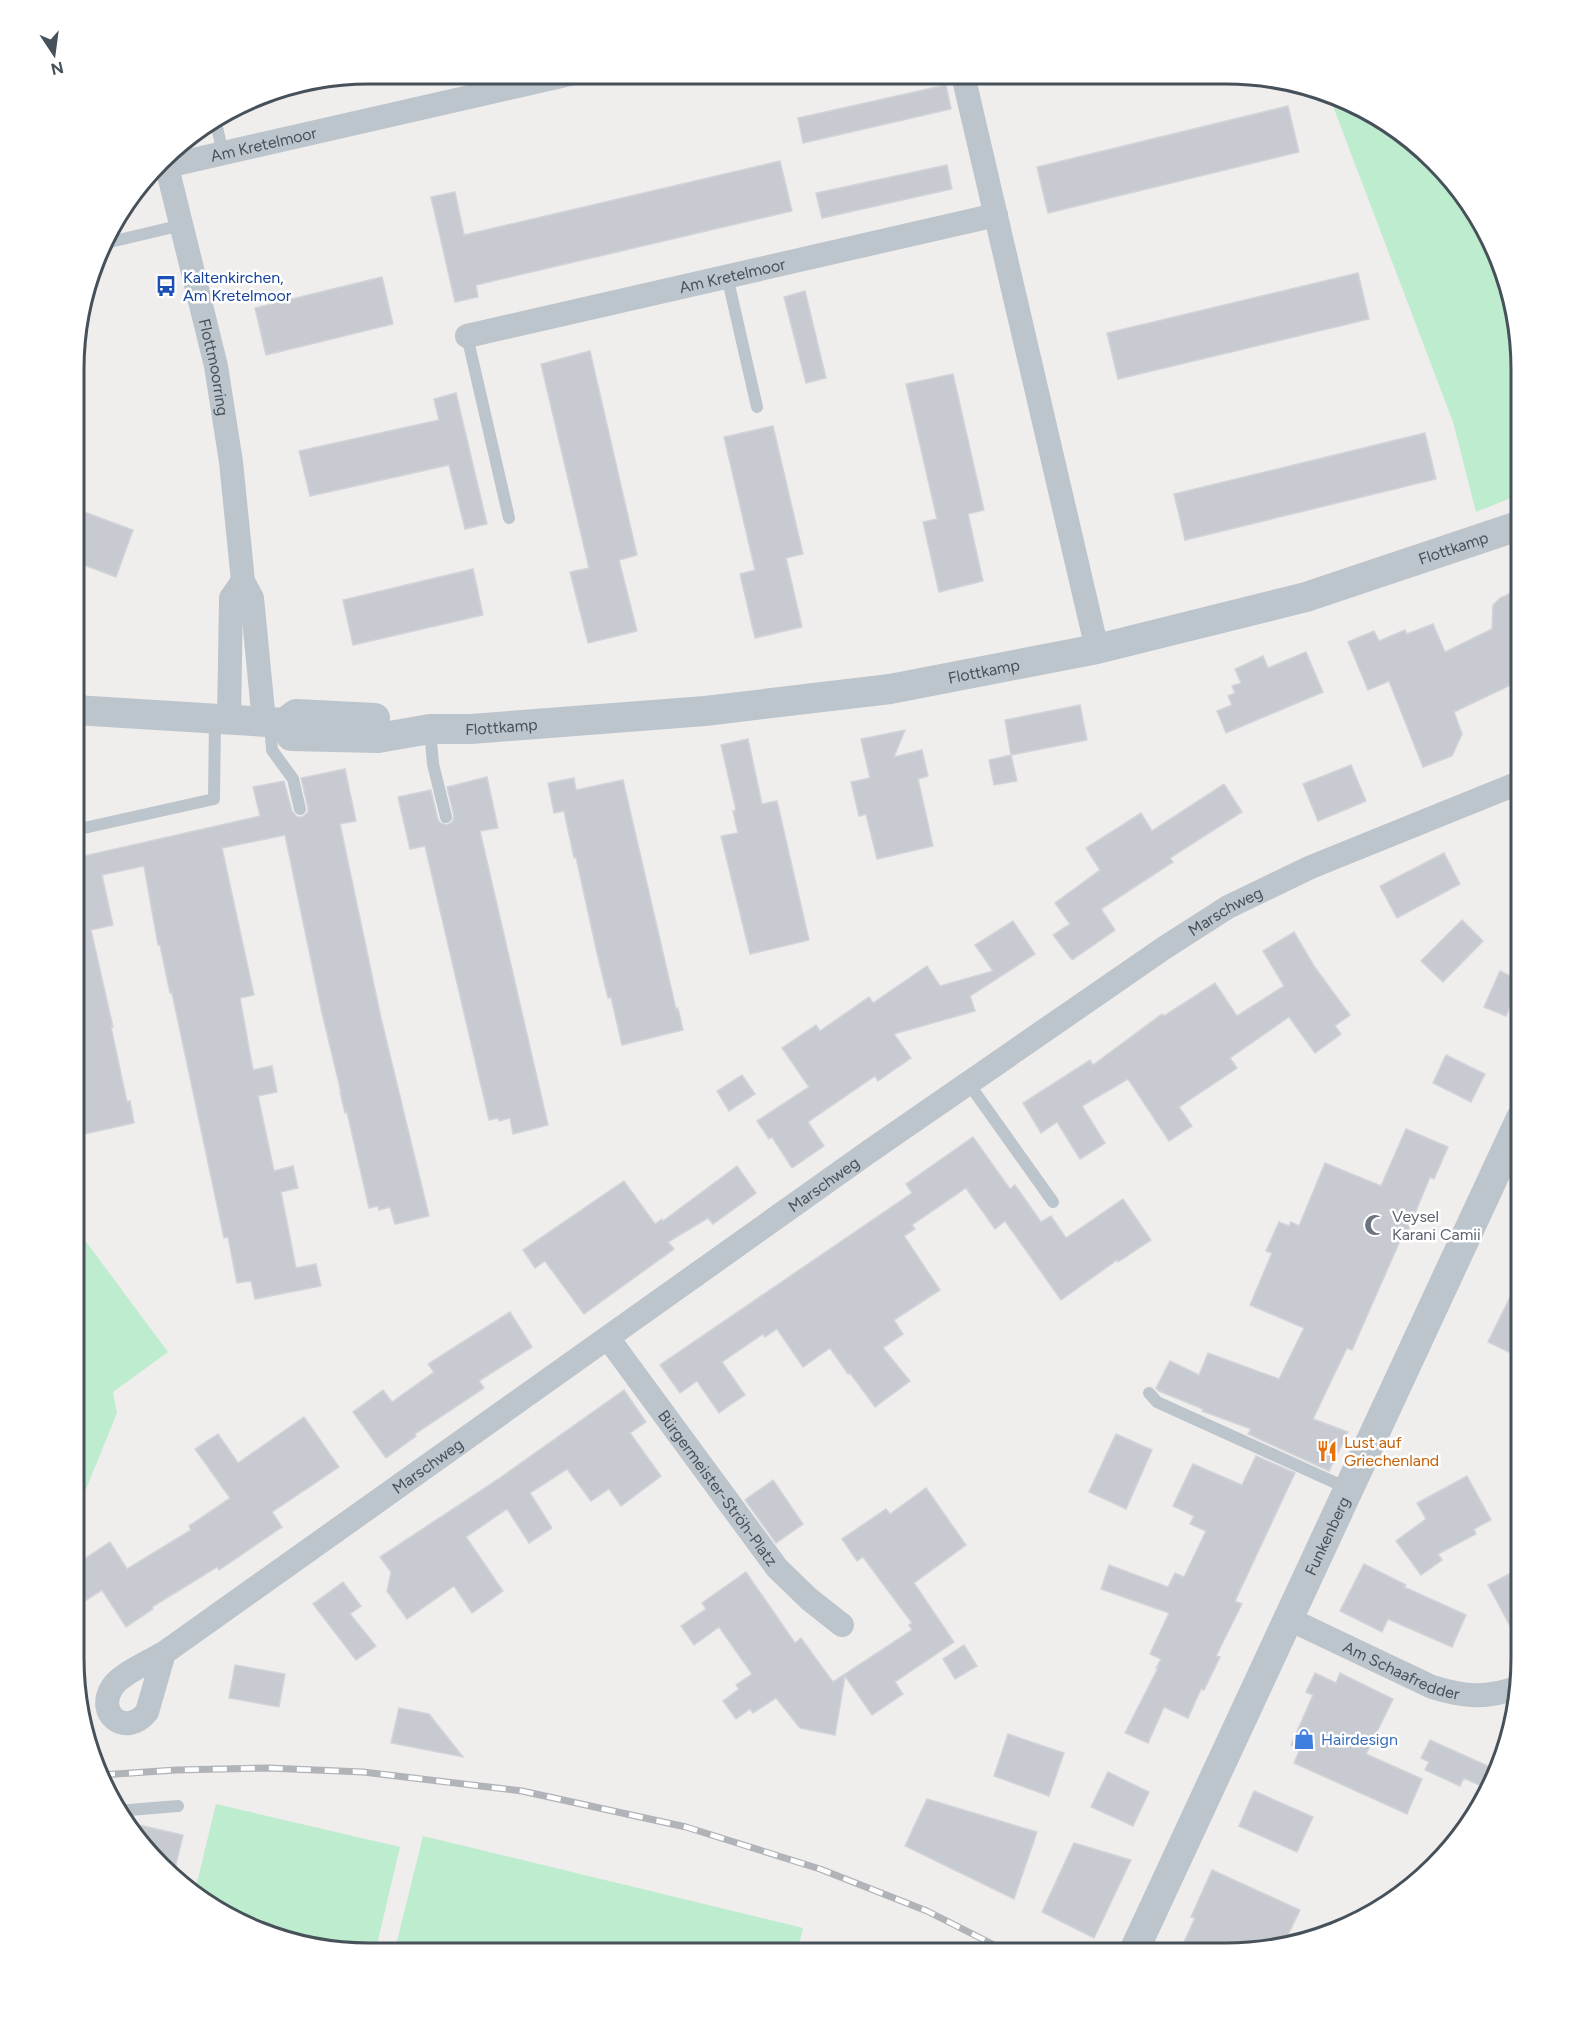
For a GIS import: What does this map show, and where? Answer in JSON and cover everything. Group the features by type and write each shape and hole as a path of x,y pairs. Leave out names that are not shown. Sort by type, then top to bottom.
{"street":[{"name":"Am Kretelmoor","path":"176,160 223,153 526,84"},
{"path":"965,84 1097,649"},
{"name":"Flottmoorring","path":"168,168 216,366 231,462 243,581 252,598 273,723"},
{"name":"Am Kretelmoor","path":"466,336 996,215"},
{"name":"Flottkamp","path":"84,711 273,723 291,736 378,738 430,729 471,729 728,709 890,689 1097,649 1305,597 1511,528"},
{"path":"222,720 231,598 243,581"},
{"name":"Marschweg","path":"164,1653 870,1151 1164,948 1228,907 1311,867 1511,786"},
{"name":"Funkenberg","path":"1138,1943 1511,1140"},
{"name":"Bürgermeister-Ströh-Platz","path":"608,1338 777,1568 809,1599 842,1624"},
{"name":"Am Schaafredder","path":"1289,1619 1440,1690 1476,1697 1509,1691"}],"lane":[{"path":"217,128 223,153"},
{"path":"114,241 182,225"},
{"path":"727,276 757,407"},
{"path":"466,336 509,518"},
{"path":"84,828 214,799 222,720"},
{"path":"273,723 272,750 293,778 300,808"},
{"path":"430,729 433,764 446,817"},
{"path":"969,1084 1053,1202"},
{"path":"1149,1393 1156,1402 1350,1489"},
{"path":"128,1810 178,1806"}],"green space":[{"path":"1333,105 1368,122 1414,155 1452,196 1482,243 1496,278 1509,332 1511,498 1476,512 1453,422"},
{"path":"84,1239 168,1352 113,1392 117,1413 84,1494"},
{"path":"216,1804 400,1847 377,1943 332,1941 278,1928 243,1914 197,1884"},
{"path":"423,1836 803,1928 799,1943 396,1943"}],"building":[{"path":"946,85 951,109 803,143 798,118"},
{"path":"1288,106 1299,152 1048,213 1037,167"},
{"path":"780,161 792,211 476,285 478,297 455,302 431,197 455,192 464,235"},
{"path":"947,165 952,189 822,218 816,193"},
{"path":"1358,273 1369,319 1118,379 1107,333"},
{"path":"382,277 393,324 266,355 255,308"},
{"path":"805,291 826,378 806,383 784,297"},
{"path":"590,351 637,555 619,560 637,631 588,643 570,572 589,568 541,364"},
{"path":"953,374 984,510 968,514 983,581 939,592 923,522 937,519 906,384"},
{"path":"456,393 487,524 465,529 449,465 310,496 299,451 439,420 434,399"},
{"path":"773,426 803,554 786,558 802,627 755,638 740,574 755,570 724,437"},
{"path":"1425,433 1436,479 1185,540 1174,494"},
{"path":"84,512 133,530 116,577 84,565"},
{"path":"473,569 483,615 353,645 343,600"},
{"path":"1511,593 1511,685 1454,712 1462,734 1452,756 1423,767 1389,681 1368,690 1348,642 1374,631 1379,641 1405,630 1407,634 1433,624 1445,652 1492,629 1493,605 1500,598"},
{"path":"1306,652 1323,692 1226,733 1217,711 1232,705 1228,696 1235,693 1232,686 1241,683 1235,669 1263,656 1268,668"},
{"path":"1080,705 1087,740 1011,755 1005,720"},
{"path":"905,730 894,757 922,750 928,776 918,779 933,846 877,859 866,814 859,816 851,782 870,778 861,739"},
{"path":"748,739 762,804 777,801 809,940 750,954 721,836 738,833 733,811 736,810 721,745"},
{"path":"1011,755 1017,781 994,785 989,760"},
{"path":"1351,765 1366,801 1318,821 1303,784"},
{"path":"345,769 356,821 340,824 381,1018 429,1216 395,1224 390,1207 379,1210 378,1206 369,1208 322,1013 285,835 222,848 254,995 240,998 253,1070 272,1066 277,1092 258,1096 274,1171 293,1166 298,1188 281,1192 296,1268 316,1264 321,1286 255,1299 251,1281 237,1283 228,1237 224,1238 172,993 170,993 160,945 158,945 144,866 102,875 113,925 91,930 127,1102 130,1101 134,1123 84,1134 84,856 260,816 253,787 284,781 292,811 297,817 302,817 308,812 308,808 301,778"},
{"path":"487,777 498,828 480,831 548,1125 513,1134 510,1118 499,1121 498,1118 489,1120 425,846 410,849 398,797 431,790 438,820 447,825 452,822 454,816 447,787"},
{"path":"574,778 576,790 623,780 676,1009 678,1008 683,1030 622,1045 611,997 608,998 564,811 554,813 548,783"},
{"path":"1224,784 1242,812 1170,858 1173,862 1101,909 1115,930 1072,960 1053,935 1070,924 1055,903 1100,870 1086,848 1141,813 1152,831"},
{"path":"1444,853 1460,884 1397,918 1380,886"},
{"path":"1462,920 1483,941 1443,982 1421,961"},
{"path":"1013,921 1035,954 970,996 975,1011 894,1034 911,1058 878,1081 875,1076 808,1122 824,1146 792,1168 772,1137 769,1139 757,1121 809,1087 782,1048 816,1025 820,1031 869,997 873,1003 927,966 940,986 993,971 975,945"},
{"path":"1294,932 1314,966 1350,1015 1335,1026 1341,1034 1315,1053 1289,1017 1230,1058 1237,1068 1179,1107 1192,1126 1169,1141 1128,1079 1082,1106 1105,1143 1093,1151 1080,1159 1057,1122 1041,1133 1023,1103 1090,1060 1093,1065 1162,1014 1164,1016 1215,983 1237,1016 1284,986 1263,951"},
{"path":"1500,971 1511,976 1511,1004 1506,1016 1484,1007"},
{"path":"1446,1055 1485,1074 1471,1102 1433,1083"},
{"path":"742,1075 755,1094 729,1111 717,1091"},
{"path":"1406,1129 1448,1147 1434,1179 1430,1177 1406,1235 1403,1234 1352,1350 1347,1348 1313,1419 1348,1432 1329,1471 1248,1434 1251,1429 1202,1411 1203,1409 1159,1391 1156,1388 1170,1361 1199,1375 1208,1353 1279,1379 1304,1328 1250,1305 1272,1253 1266,1251 1279,1222 1289,1226 1291,1222 1299,1226 1325,1163 1381,1186"},
{"path":"973,1137 1010,1189 1015,1185 1041,1222 1051,1216 1066,1238 1123,1199 1151,1240 1118,1262 1117,1260 1061,1300 1005,1221 995,1229 966,1188 912,1225 915,1229 904,1236 940,1290 894,1320 903,1334 883,1348 910,1381 875,1407 830,1348 803,1367 777,1329 765,1337 763,1334 722,1362 745,1395 719,1413 697,1381 680,1393 660,1365 912,1193 906,1184"},
{"path":"737,1166 756,1193 713,1224 708,1218 668,1242 674,1249 584,1314 545,1261 535,1268 523,1250 624,1181 655,1224 662,1219 663,1221"},
{"path":"1511,1295 1511,1353 1488,1342"},
{"path":"510,1312 532,1347 479,1381 484,1388 415,1434 416,1436 386,1458 353,1412 383,1390 392,1402 434,1372 428,1364"},
{"path":"624,1390 646,1422 630,1433 661,1476 621,1506 609,1489 591,1501 567,1469 530,1493 552,1528 529,1543 507,1509 466,1537 503,1591 472,1613 454,1586 407,1619 387,1591 391,1572 380,1557 497,1480"},
{"path":"304,1417 339,1467 272,1512 282,1527 219,1570 217,1567 152,1607 153,1609 126,1627 102,1590 84,1602 84,1559 110,1542 127,1569 191,1530 189,1526 230,1498 195,1449 218,1434 238,1463"},
{"path":"1116,1434 1152,1450 1126,1509 1089,1492"},
{"path":"1256,1456 1295,1473 1235,1601 1242,1604 1216,1656 1220,1657 1204,1690 1201,1689 1188,1718 1164,1707 1148,1743 1125,1733 1158,1668 1156,1668 1161,1659 1150,1654 1169,1613 1101,1589 1109,1565 1168,1587 1175,1573 1184,1577 1206,1531 1190,1524 1194,1516 1173,1506 1193,1464 1242,1485"},
{"path":"1467,1476 1491,1520 1474,1529 1476,1534 1438,1554 1442,1560 1421,1575 1396,1541 1426,1519 1417,1503"},
{"path":"773,1480 803,1524 776,1543 745,1500"},
{"path":"926,1488 966,1545 914,1583 954,1642 895,1682 903,1694 872,1715 845,1676 835,1735 800,1728 776,1698 753,1713 750,1709 736,1719 723,1701 739,1689 736,1685 752,1674 719,1627 694,1645 681,1626 706,1609 702,1603 746,1572 795,1643 801,1638 833,1682 912,1630 909,1625 912,1623 863,1557 857,1561 842,1539 886,1509 890,1514"},
{"path":"1364,1564 1406,1585 1404,1587 1466,1615 1452,1647 1388,1619 1382,1632 1340,1611"},
{"path":"1511,1573 1511,1628 1488,1585"},
{"path":"343,1582 361,1606 350,1614 376,1646 356,1660 313,1604"},
{"path":"964,1645 977,1666 955,1679 943,1659"},
{"path":"235,1665 285,1674 279,1707 229,1698"},
{"path":"1315,1673 1336,1683 1340,1673 1393,1699 1366,1754 1422,1779 1407,1814 1294,1763 1300,1749 1291,1745 1313,1695 1306,1692"},
{"path":"399,1708 429,1714 463,1757 391,1743"},
{"path":"1008,1734 1064,1753 1049,1796 994,1776"},
{"path":"1430,1740 1489,1767 1481,1786 1464,1778 1460,1786 1425,1770 1429,1762 1421,1758"},
{"path":"1108,1772 1149,1792 1133,1826 1091,1807"},
{"path":"1254,1791 1313,1817 1297,1852 1239,1826"},
{"path":"927,1799 1037,1832 1014,1899 905,1846"},
{"path":"138,1825 183,1835 176,1866"},
{"path":"1074,1843 1131,1860 1094,1938 1042,1912"},
{"path":"1212,1870 1300,1910 1287,1936 1263,1941 1184,1943 1195,1918 1191,1917"}],"railway":[{"path":"109,1774 268,1768 363,1772 522,1791 686,1827 820,1869 927,1911 990,1943"}],"place":[{"name":"Kaltenkirchen, Am Kretelmoor","path":"166,286"},
{"name":"Veysel Karani Camii","path":"1375,1225"},
{"name":"Lust auf Griechenland","path":"1327,1451"},
{"name":"Hairdesign","path":"1304,1739"}]}
